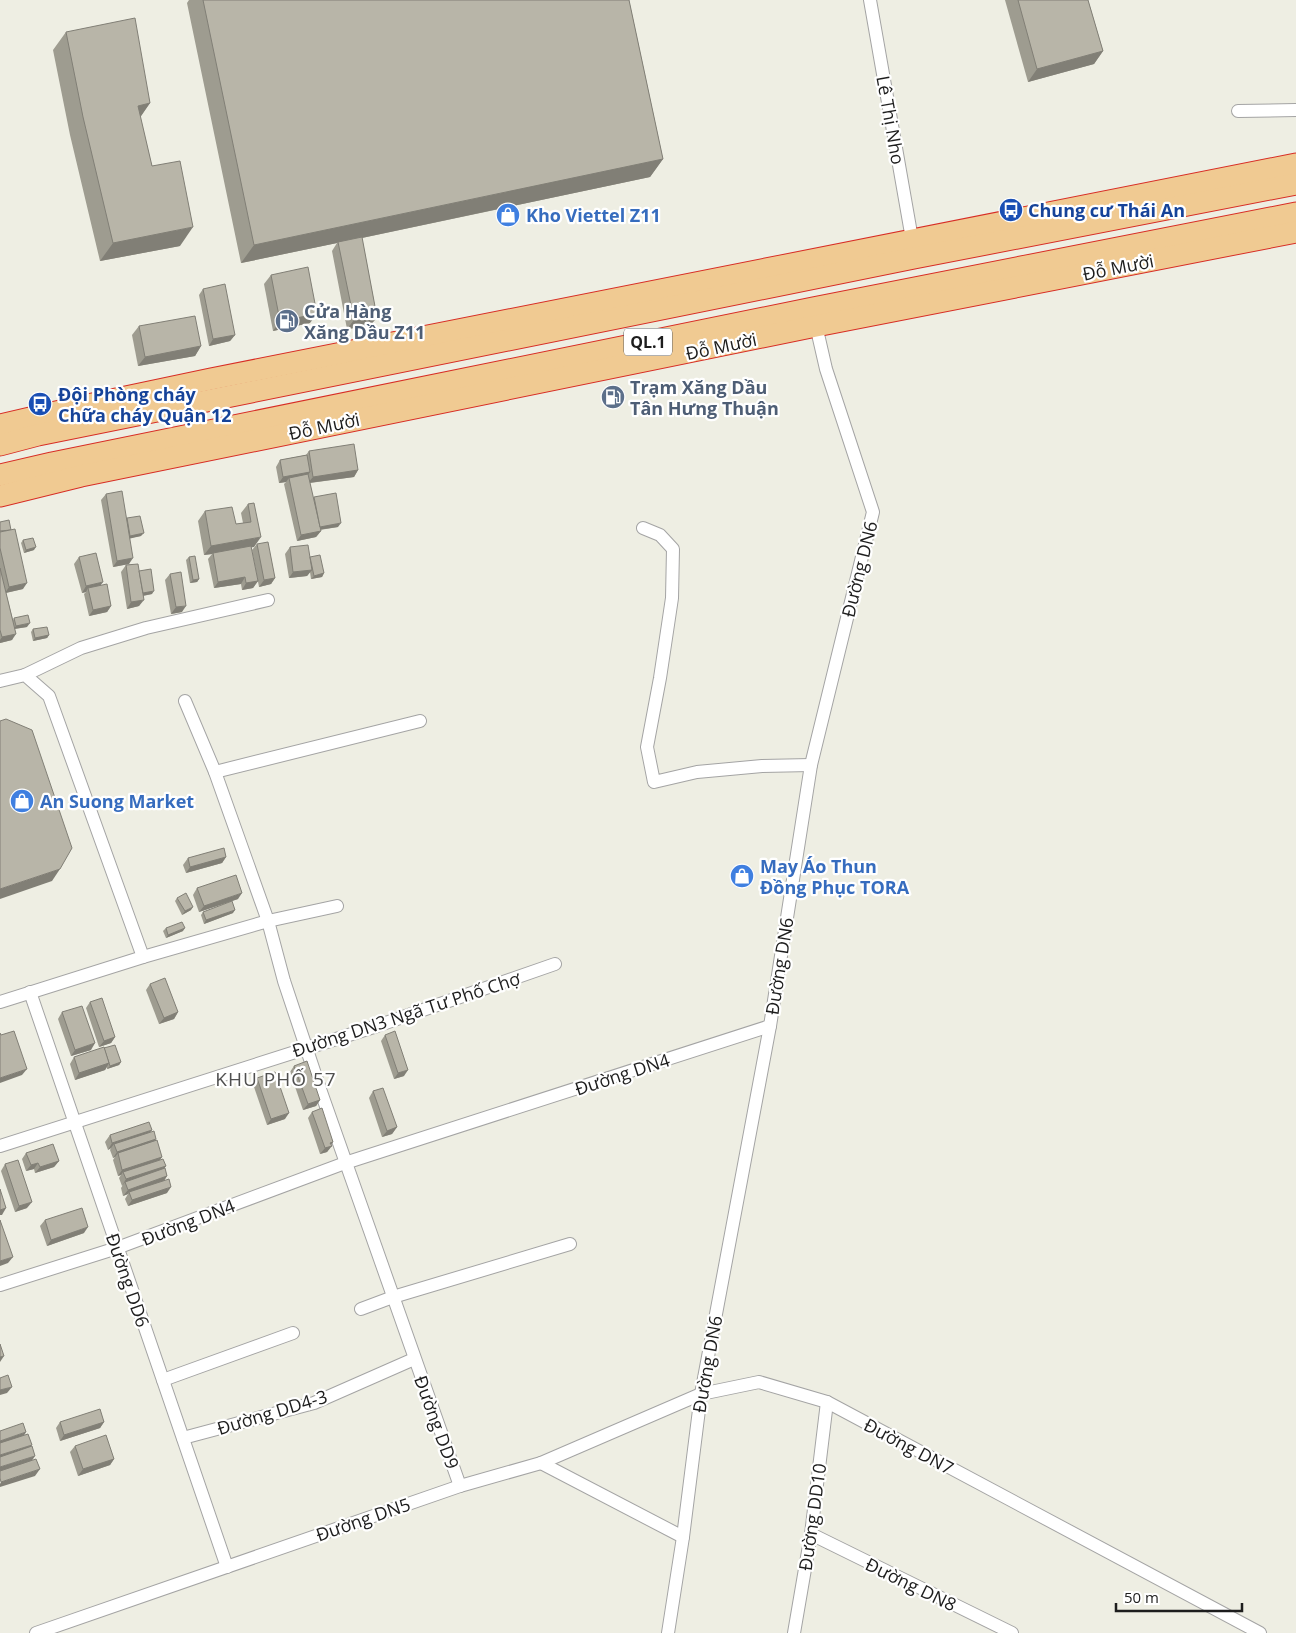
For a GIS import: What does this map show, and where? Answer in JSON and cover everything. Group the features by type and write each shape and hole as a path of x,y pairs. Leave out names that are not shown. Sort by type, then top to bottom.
{"highway":[{"path":"1212,200 1296,157"},
{"name":"QL.1","path":"0,445 1296,164"},
{"path":"1274,168 1296,171"},
{"name":"QL.1","path":"0,425 211,379 913,248 1212,200 1296,184"},
{"name":"Đỗ Mười","path":"0,496 81,476 1296,213"},
{"name":"Đỗ Mười","path":"0,475 52,463 814,317 1296,232"}],"street":[{"name":"Lê Thị Nho","path":"870,0 913,248"},
{"path":"1238,111 1296,110"},
{"name":"Đường DN6","path":"668,1633 683,1537 701,1394 770,1026 811,765 873,512 826,369 814,317"},
{"path":"643,528 660,535 673,549 672,598 647,747 654,782 706,771 762,766 811,765"},
{"path":"0,681 25,675 80,648 146,628 268,600"},
{"path":"25,675 49,696 143,957"},
{"name":"Đường DD9","path":"185,701 215,772 268,921 284,981 345,1163 460,1486"},
{"path":"215,772 420,721"},
{"path":"0,1002 143,957 268,921 337,906"},
{"name":"Đường DN3 Ngã Tư Phố Chợ","path":"0,1146 377,1026 555,964"},
{"name":"Đường DD6","path":"30,992 227,1567"},
{"name":"Đường DN4","path":"0,1285 117,1248 345,1163 770,1026"},
{"path":"361,1309 393,1297 570,1244"},
{"path":"163,1380 293,1333"},
{"name":"Đường DD4-3","path":"183,1438 314,1403 414,1358"},
{"name":"Đường DN7","path":"541,1463 701,1394 759,1382 827,1402 1260,1633"},
{"name":"Đường DD10","path":"794,1633 811,1534 827,1402"},
{"path":"541,1463 683,1537"},
{"name":"Đường DN5","path":"36,1633 460,1486 541,1463"},
{"name":"Đường DN8","path":"811,1534 1012,1633"}],"building":[{"path":"203,0 629,0 663,159 254,245"},
{"path":"1018,0 1088,0 1103,51 1037,69"},
{"path":"135,18 150,103 138,106 152,166 180,161 193,227 113,243 83,117 66,32"},
{"path":"362,237 377,317 354,320 338,242"},
{"path":"308,267 317,314 280,321 271,275"},
{"path":"225,284 235,335 213,339 203,289"},
{"path":"195,316 201,346 145,357 139,326"},
{"path":"354,444 358,470 313,477 309,451"},
{"path":"307,455 310,472 283,477 280,460"},
{"path":"308,474 321,531 301,535 289,478"},
{"path":"122,491 133,558 117,561 106,494"},
{"path":"336,493 341,523 320,527 314,497"},
{"path":"254,503 261,537 211,546 205,511 232,507 236,524 251,522 248,504"},
{"path":"140,516 144,533 130,536 127,518"},
{"path":"9,520 11,530 0,531 0,522"},
{"path":"15,529 27,583 9,587 0,548 0,532"},
{"path":"33,538 36,547 26,550 23,540"},
{"path":"268,542 275,578 264,580 257,544"},
{"path":"308,545 312,570 293,572 290,547"},
{"path":"251,546 258,581 246,583 245,577 218,582 213,553"},
{"path":"96,553 103,582 86,586 79,557"},
{"path":"320,555 324,573 314,576 310,557"},
{"path":"195,556 199,579 193,580 189,557"},
{"path":"138,564 144,600 131,602 126,565"},
{"path":"0,568 16,634 2,637 0,630"},
{"path":"151,569 154,591 143,593 139,571"},
{"path":"181,572 186,606 176,607 170,574"},
{"path":"107,584 111,606 93,610 88,588"},
{"path":"28,615 30,623 16,626 14,618"},
{"path":"47,627 49,635 35,638 33,629"},
{"name":"An Suong Market","path":"6,719 32,730 72,848 60,869 0,889 0,721"},
{"path":"224,848 226,857 190,867 188,858"},
{"path":"236,875 242,893 204,906 197,888"},
{"path":"186,893 193,907 185,911 177,898"},
{"path":"232,901 235,910 206,920 203,912"},
{"path":"182,922 185,928 168,935 166,928"},
{"path":"165,978 178,1012 164,1018 150,984"},
{"path":"102,998 115,1037 104,1041 90,1002"},
{"path":"82,1006 95,1043 75,1050 62,1012"},
{"path":"14,1031 27,1069 0,1078 0,1033 1,1035"},
{"path":"395,1031 408,1070 398,1073 385,1035"},
{"path":"115,1045 121,1062 110,1066 104,1048"},
{"path":"104,1047 109,1063 79,1073 74,1057"},
{"path":"307,1061 320,1100 308,1104 294,1066"},
{"path":"275,1072 289,1113 271,1119 257,1078"},
{"path":"383,1088 397,1127 387,1131 373,1091"},
{"path":"322,1108 333,1142 330,1143 332,1146 325,1148 312,1112"},
{"path":"149,1122 152,1130 112,1143 110,1135"},
{"path":"154,1131 156,1139 117,1152 114,1144"},
{"path":"157,1140 162,1157 122,1170 118,1153"},
{"path":"53,1144 59,1161 40,1167 38,1163 31,1165 26,1153"},
{"path":"163,1159 166,1166 126,1179 123,1172"},
{"path":"18,1160 32,1202 19,1206 5,1164"},
{"path":"165,1168 167,1176 128,1190 125,1182"},
{"path":"169,1179 171,1187 132,1200 129,1192"},
{"path":"0,1189 6,1208 0,1210"},
{"path":"82,1208 88,1227 51,1240 45,1220"},
{"path":"0,1220 13,1257 0,1261"},
{"path":"0,1344 4,1356 0,1357"},
{"path":"8,1375 12,1387 0,1390 0,1378"},
{"path":"100,1409 104,1422 64,1435 60,1422"},
{"path":"23,1423 26,1432 0,1441 0,1431"},
{"path":"28,1434 32,1445 0,1455 0,1443"},
{"path":"106,1435 114,1459 83,1469 75,1446"},
{"path":"32,1446 35,1456 0,1467 0,1457"},
{"path":"36,1459 40,1469 1,1482 0,1471"}],"place":[{"name":"Chung cư Thái An","path":"1011,210"},
{"name":"Kho Viettel Z11","path":"508,215"},
{"name":"Cửa Hàng Xăng Dầu Z11","path":"287,321"},
{"name":"Trạm Xăng Dầu Tân Hưng Thuận","path":"613,397"},
{"name":"Đội Phòng cháy Chữa cháy Quận 12","path":"40,404"},
{"name":"An Suong Market","path":"22,801"},
{"name":"May Áo Thun Đồng Phục TORA","path":"742,876"}],"district":[{"name":"KHU PHỐ 57","path":"276,1079"}]}
